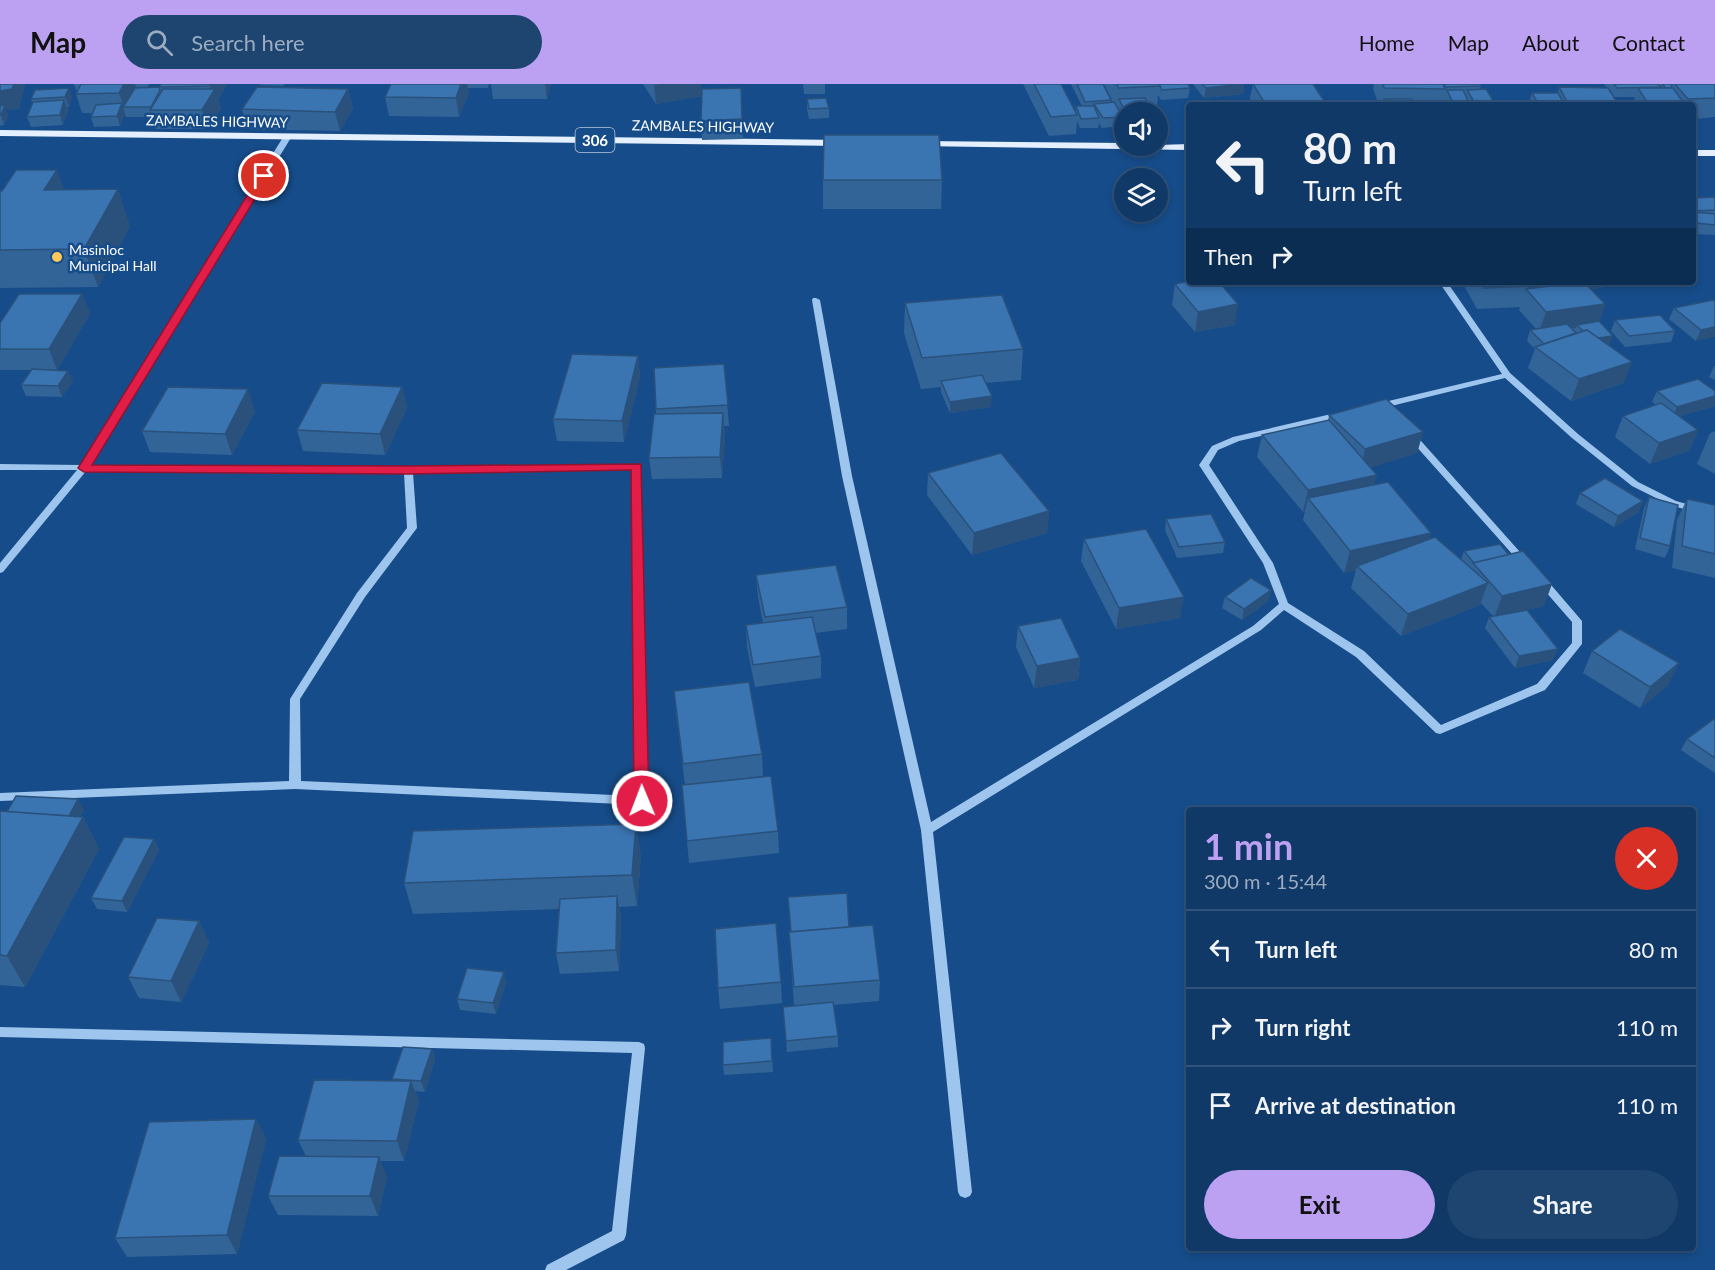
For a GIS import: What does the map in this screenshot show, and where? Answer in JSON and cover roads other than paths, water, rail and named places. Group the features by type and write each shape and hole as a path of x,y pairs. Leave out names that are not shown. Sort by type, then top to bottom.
{"main road":[{"name":"ZAMBALES HIGHWAY","path":"0,133 857,143"},
{"path":"905,143 1186,147"},
{"path":"1696,153 1715,153"}],"street":[{"path":"0,570 84,468 288,136"},
{"path":"1445,285 1507,375 1575,436 1635,484 1673,502 1715,515"},
{"path":"816,300 847,476 927,830 965,1192"},
{"path":"1372,407 1507,375"},
{"path":"1384,405 1392,413"},
{"path":"1350,412 1236,439 1215,448 1204,465 1268,563 1284,605 1360,654 1440,730 1541,687 1577,644 1577,621 1399,422"},
{"path":"0,466 408,470 637,467 642,801 295,785 0,797"},
{"path":"295,785 295,699 361,595 412,528 408,470"},
{"path":"927,830 1257,628 1284,605"},
{"path":"0,1032 639,1048 619,1235 552,1270"}],"place":[{"name":"Masinloc Municipal Hall","path":"57,257"}]}
